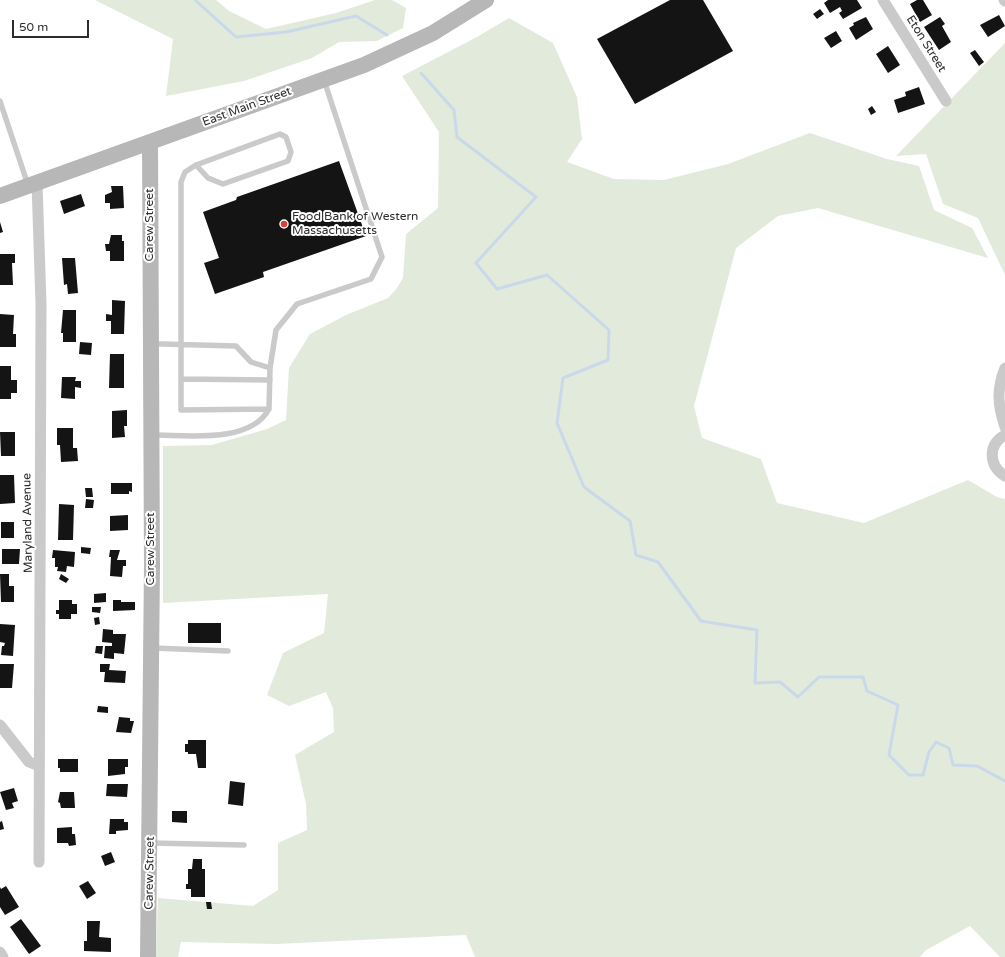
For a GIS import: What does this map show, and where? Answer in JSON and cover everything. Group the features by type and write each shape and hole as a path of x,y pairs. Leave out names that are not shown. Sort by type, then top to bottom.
{"street":[{"name":"East Main Street","path":"0,196 324,80 398,50 433,33 486,0"},
{"name":"Eton Street","path":"883,0 946,101"},
{"name":"Carew Street","path":"148,957 151,648 150,142"},
{"name":"Maryland Avenue","path":"33,184 41,304 39,862"},
{"path":"1005,368 998,405 1005,427"},
{"path":"1005,435 995,443 992,458 998,472 1005,476"},
{"path":"0,725 29,762 39,766"},
{"path":"0,952 3,957"}],"lane":[{"path":"151,436 220,436 242,430 264,419 269,409 270,368 276,330 297,304 371,279 382,257 324,80"},
{"path":"0,101 33,184"},
{"path":"196,164 208,178 223,184 288,161 291,152 286,138 280,134 196,164 185,172 181,182 181,410 269,409"},
{"path":"150,344 236,346 251,362 270,368"},
{"path":"181,379 270,380"},
{"path":"151,648 228,651"},
{"path":"150,843 244,845"}],"shaded area":[{"path":"95,0 216,0 229,11 266,29 336,13 375,0 392,0 406,8 403,28 377,41 339,42 312,58 244,81 166,96 173,39"},
{"path":"509,18 553,43 577,97 582,139 567,162 614,179 664,180 728,164 810,133 887,159 919,166 934,210 972,228 988,258 818,208 778,216 736,248 694,406 702,438 761,459 777,503 864,523 968,480 997,497 1005,499 1005,957 1000,957 970,926 926,950 920,957 475,957 466,935 276,944 181,942 178,957 156,957 158,898 253,906 278,890 278,843 307,830 306,804 295,755 334,732 333,708 326,692 289,706 267,695 283,653 324,633 328,594 163,603 163,446 212,445 267,429 286,420 289,368 310,334 346,315 388,298 397,288 403,278 406,234 438,208 439,132 402,76 477,37"},
{"path":"1005,43 1005,275 978,218 943,204 926,154 896,156"}],"building":[{"path":"670,0 703,0 733,51 635,104 597,39"},
{"path":"828,0 857,0 862,8 843,19 839,13 842,11 840,7 830,13 824,3"},
{"path":"917,0 923,0 932,15 920,22 910,4"},
{"path":"820,9 824,14 817,19 813,14"},
{"path":"999,15 1005,26 988,37 980,25"},
{"path":"866,17 873,29 856,40 849,28 854,25 853,23"},
{"path":"940,17 945,24 942,26 951,42 939,50 924,27"},
{"path":"836,31 842,41 831,48 824,38"},
{"path":"888,46 900,65 888,73 876,54"},
{"path":"975,50 984,62 979,66 970,53"},
{"path":"919,87 925,104 898,113 894,100 906,96 905,92"},
{"path":"872,106 876,112 871,115 868,109"},
{"name":"Food Bank of Western Massachusetts","path":"339,161 366,236 263,272 264,277 215,294 204,263 219,258 203,212 236,200 237,197"},
{"path":"111,186 123,186 124,208 110,209 110,203 105,203 105,195 112,192"},
{"path":"81,194 85,206 64,214 60,201"},
{"path":"0,222 3,232 0,233"},
{"path":"111,235 122,235 122,241 124,241 124,261 110,261 110,251 106,251 105,244 109,244"},
{"path":"0,254 15,254 15,263 12,263 13,285 0,285"},
{"path":"62,258 75,258 78,293 68,294 67,284 64,285"},
{"path":"112,300 125,301 124,334 111,334 111,321 106,321 106,314 112,315"},
{"path":"63,310 76,310 76,342 63,342 63,333 61,333"},
{"path":"0,314 14,315 13,334 16,334 16,347 0,347"},
{"path":"80,342 92,343 91,355 79,354"},
{"path":"110,354 124,354 124,388 109,388"},
{"path":"0,366 11,366 11,380 17,380 17,393 11,393 11,399 0,399"},
{"path":"62,377 76,377 75,381 81,381 81,388 75,387 75,399 61,398"},
{"path":"127,410 127,426 124,426 125,437 112,438 112,411"},
{"path":"57,428 73,428 73,448 77,448 78,461 61,462 60,445 57,445"},
{"path":"0,432 15,432 15,456 1,456"},
{"path":"0,475 14,475 15,503 0,504"},
{"path":"111,483 132,483 132,492 129,491 129,494 111,494"},
{"path":"85,488 92,488 93,497 86,497"},
{"path":"86,499 94,500 93,508 85,508"},
{"path":"59,504 74,505 73,540 58,540"},
{"path":"128,515 128,530 110,531 110,516"},
{"path":"1,522 14,522 14,538 1,538"},
{"path":"81,547 91,548 90,554 81,553"},
{"path":"2,549 20,549 19,564 2,564"},
{"path":"53,550 75,552 74,567 67,566 66,572 57,571 58,567 55,567 55,558 52,558"},
{"path":"110,550 120,550 117,560 126,560 126,566 123,566 122,577 110,576"},
{"path":"0,574 9,574 9,586 14,586 14,602 1,602"},
{"path":"61,574 69,579 66,583 59,579"},
{"path":"106,593 106,602 94,603 94,594"},
{"path":"59,600 72,600 72,604 77,604 77,614 71,614 71,619 59,619 59,614 56,614 56,610 59,610"},
{"path":"113,600 121,600 121,602 135,602 135,610 113,611"},
{"path":"92,607 101,607 100,613 92,612"},
{"path":"99,617 100,624 95,625 94,618"},
{"path":"188,623 221,623 221,643 188,643"},
{"path":"0,624 15,625 13,656 1,655 2,646 4,646 5,643 0,642"},
{"path":"103,629 113,630 113,634 126,634 124,654 114,653 114,659 104,658 105,646 112,646 112,643 102,642"},
{"path":"96,646 103,646 102,654 95,653"},
{"path":"0,664 14,664 12,688 0,688"},
{"path":"100,664 110,664 109,670 126,671 125,683 104,682 105,672 100,672"},
{"path":"98,706 108,707 108,713 97,712"},
{"path":"119,717 130,718 130,721 134,721 131,733 116,732"},
{"path":"188,740 206,740 206,768 198,768 196,754 188,754 188,752 185,752 185,744 188,744"},
{"path":"58,759 78,759 78,772 60,772 60,768 58,768"},
{"path":"108,759 128,759 128,767 125,767 125,774 108,776"},
{"path":"230,781 245,783 243,806 228,804"},
{"path":"107,784 128,784 127,797 106,796"},
{"path":"14,788 18,801 12,803 14,808 6,810 0,792"},
{"path":"60,792 74,792 75,808 61,808 60,803 58,802"},
{"path":"172,811 187,811 187,823 172,822"},
{"path":"110,819 124,819 124,822 128,822 128,830 116,831 116,834 109,834"},
{"path":"2,821 4,829 0,830 0,822"},
{"path":"72,827 72,834 75,834 76,845 69,846 68,843 57,843 57,828"},
{"path":"111,852 115,862 105,866 101,856"},
{"path":"193,859 202,859 202,869 205,869 205,897 191,897 191,889 186,889 186,884 188,884 188,869 192,869"},
{"path":"88,881 96,893 87,899 79,886"},
{"path":"6,886 19,907 5,915 0,907 0,887 1,889"},
{"path":"206,902 211,902 212,909 207,909"},
{"path":"21,919 41,946 29,954 10,927"},
{"path":"87,921 100,921 99,937 111,938 111,952 84,951 84,941 87,941"}],"waterway":[{"path":"195,0 236,37 286,32 356,16 387,35"},
{"path":"421,73 454,110 457,137 536,197 476,263 497,289 547,275 609,330 608,360 563,378 557,423 584,487 630,521 636,555 658,562 701,621 757,630 755,683 780,682 798,697 819,677 863,677 867,691 898,705 889,755 909,775 923,775 929,752 936,742 949,748 953,765 977,766 1005,781"}],"place":[{"name":"Food Bank of Western Massachusetts","path":"284,224"}]}
